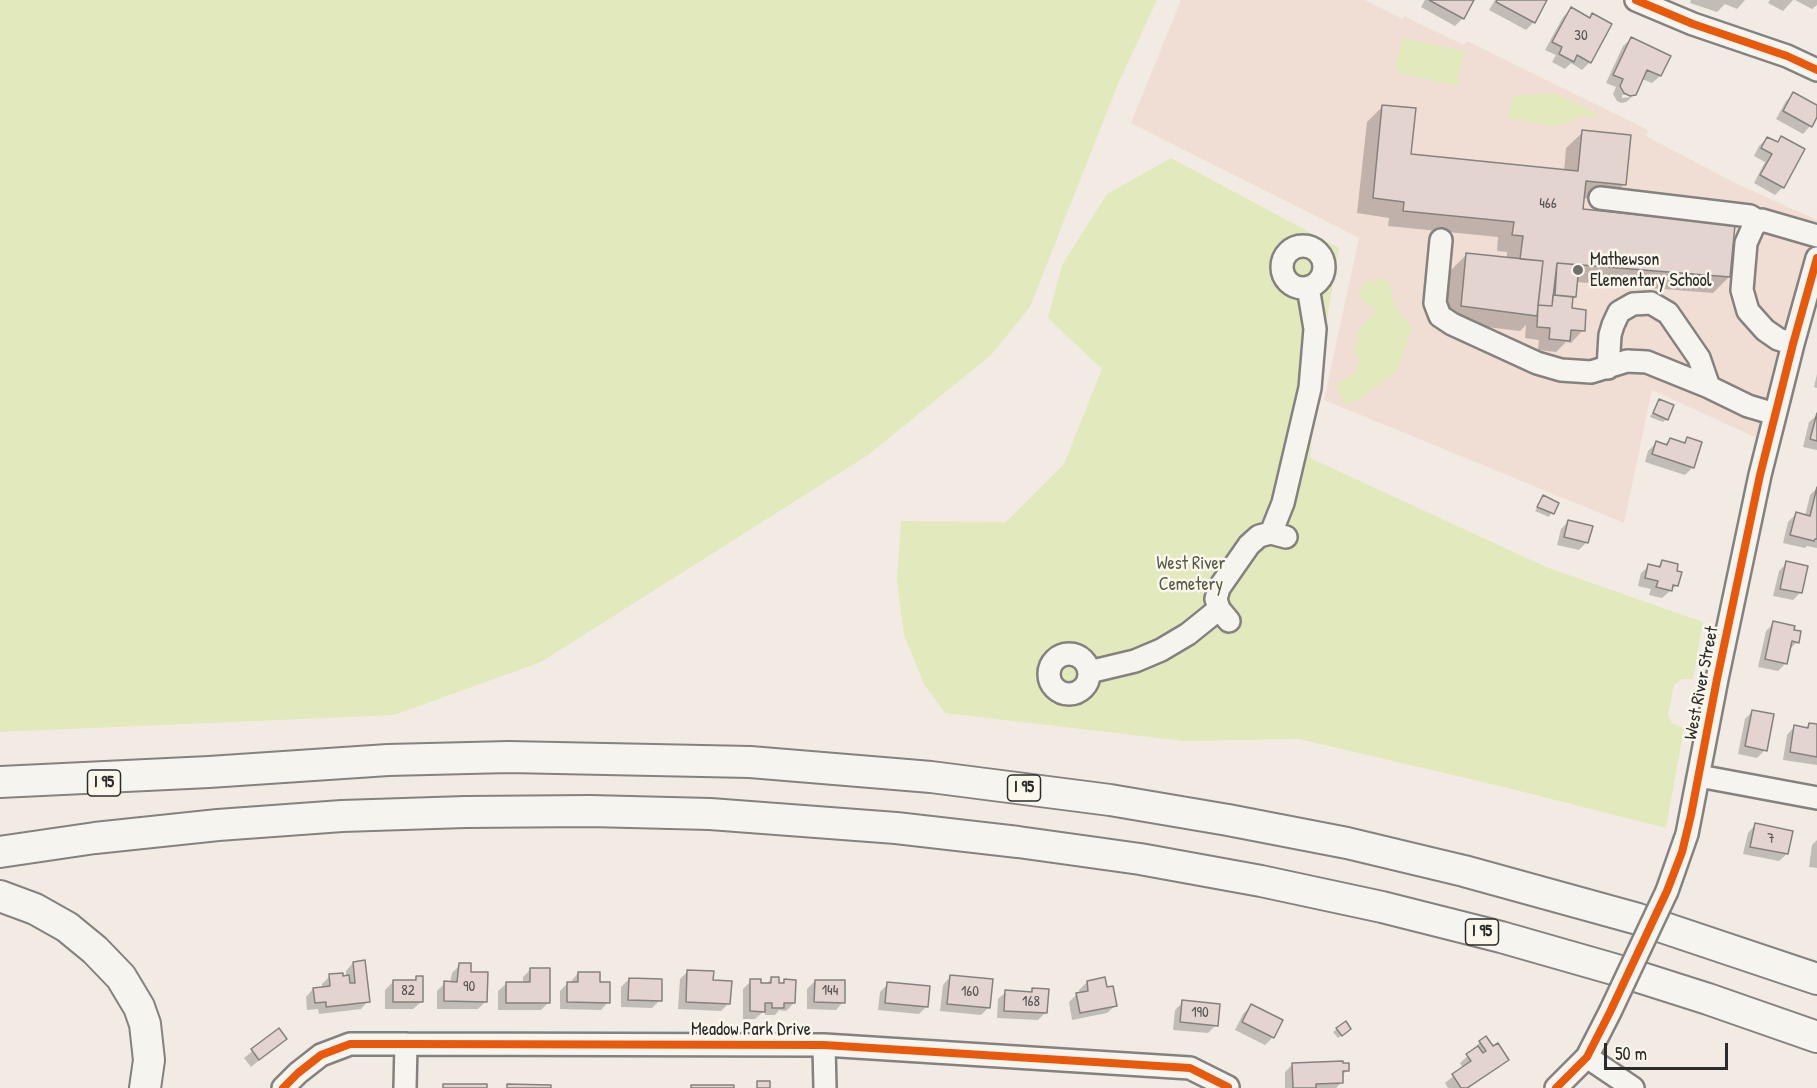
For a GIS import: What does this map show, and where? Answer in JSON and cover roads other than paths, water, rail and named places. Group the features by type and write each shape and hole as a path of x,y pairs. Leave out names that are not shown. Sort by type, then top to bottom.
{"highway":[{"name":"I 95","path":"0,797 209,772 328,763 439,759 629,758 810,766 931,777 1040,790 1228,820 1347,843 1464,871 1638,919 1817,979"},
{"path":"0,782 209,772"},
{"name":"I 95","path":"0,852 156,831 259,822 342,816 465,812 590,811 710,814 896,828 1018,842 1140,860 1261,881 1382,907 1610,968 1817,1037"},
{"path":"0,896 34,909 67,927 95,950 121,977 139,1007 145,1024 149,1060 145,1088"}],"street":[{"path":"1636,0 1693,24 1787,56 1817,70"},
{"path":"1600,198 1750,216 1758,221 1767,220 1817,236"},
{"path":"1758,221 1751,230 1746,243 1742,290 1744,304 1765,330 1778,339 1793,344"},
{"path":"1441,240 1435,303 1436,310 1444,319 1537,363 1561,370 1591,372 1627,361 1647,362 1709,387 1748,406 1775,414"},
{"name":"West River Street","path":"1556,1088 1587,1057 1676,870 1687,834 1717,679 1775,414 1817,258"},
{"path":"1089,672 1135,661 1161,650 1224,615 1216,599 1219,588 1243,553 1260,536 1279,535 1282,503 1310,388 1315,329 1308,287"},
{"path":"1608,368 1610,335 1619,312 1632,304 1651,303 1668,313 1699,358 1709,387"},
{"path":"1699,776 1817,798"},
{"name":"Meadow Park Drive","path":"283,1088 297,1073 321,1055 350,1044 824,1045 1190,1068 1228,1087"},
{"path":"405,1088 406,1044"},
{"path":"824,1045 825,1088"},
{"path":"1587,1057 1633,1088"}],"place":[{"name":"Mathewson Elementary School","path":"1578,270"}],"park label":[{"name":"West River Cemetery","path":"1191,574"}]}
